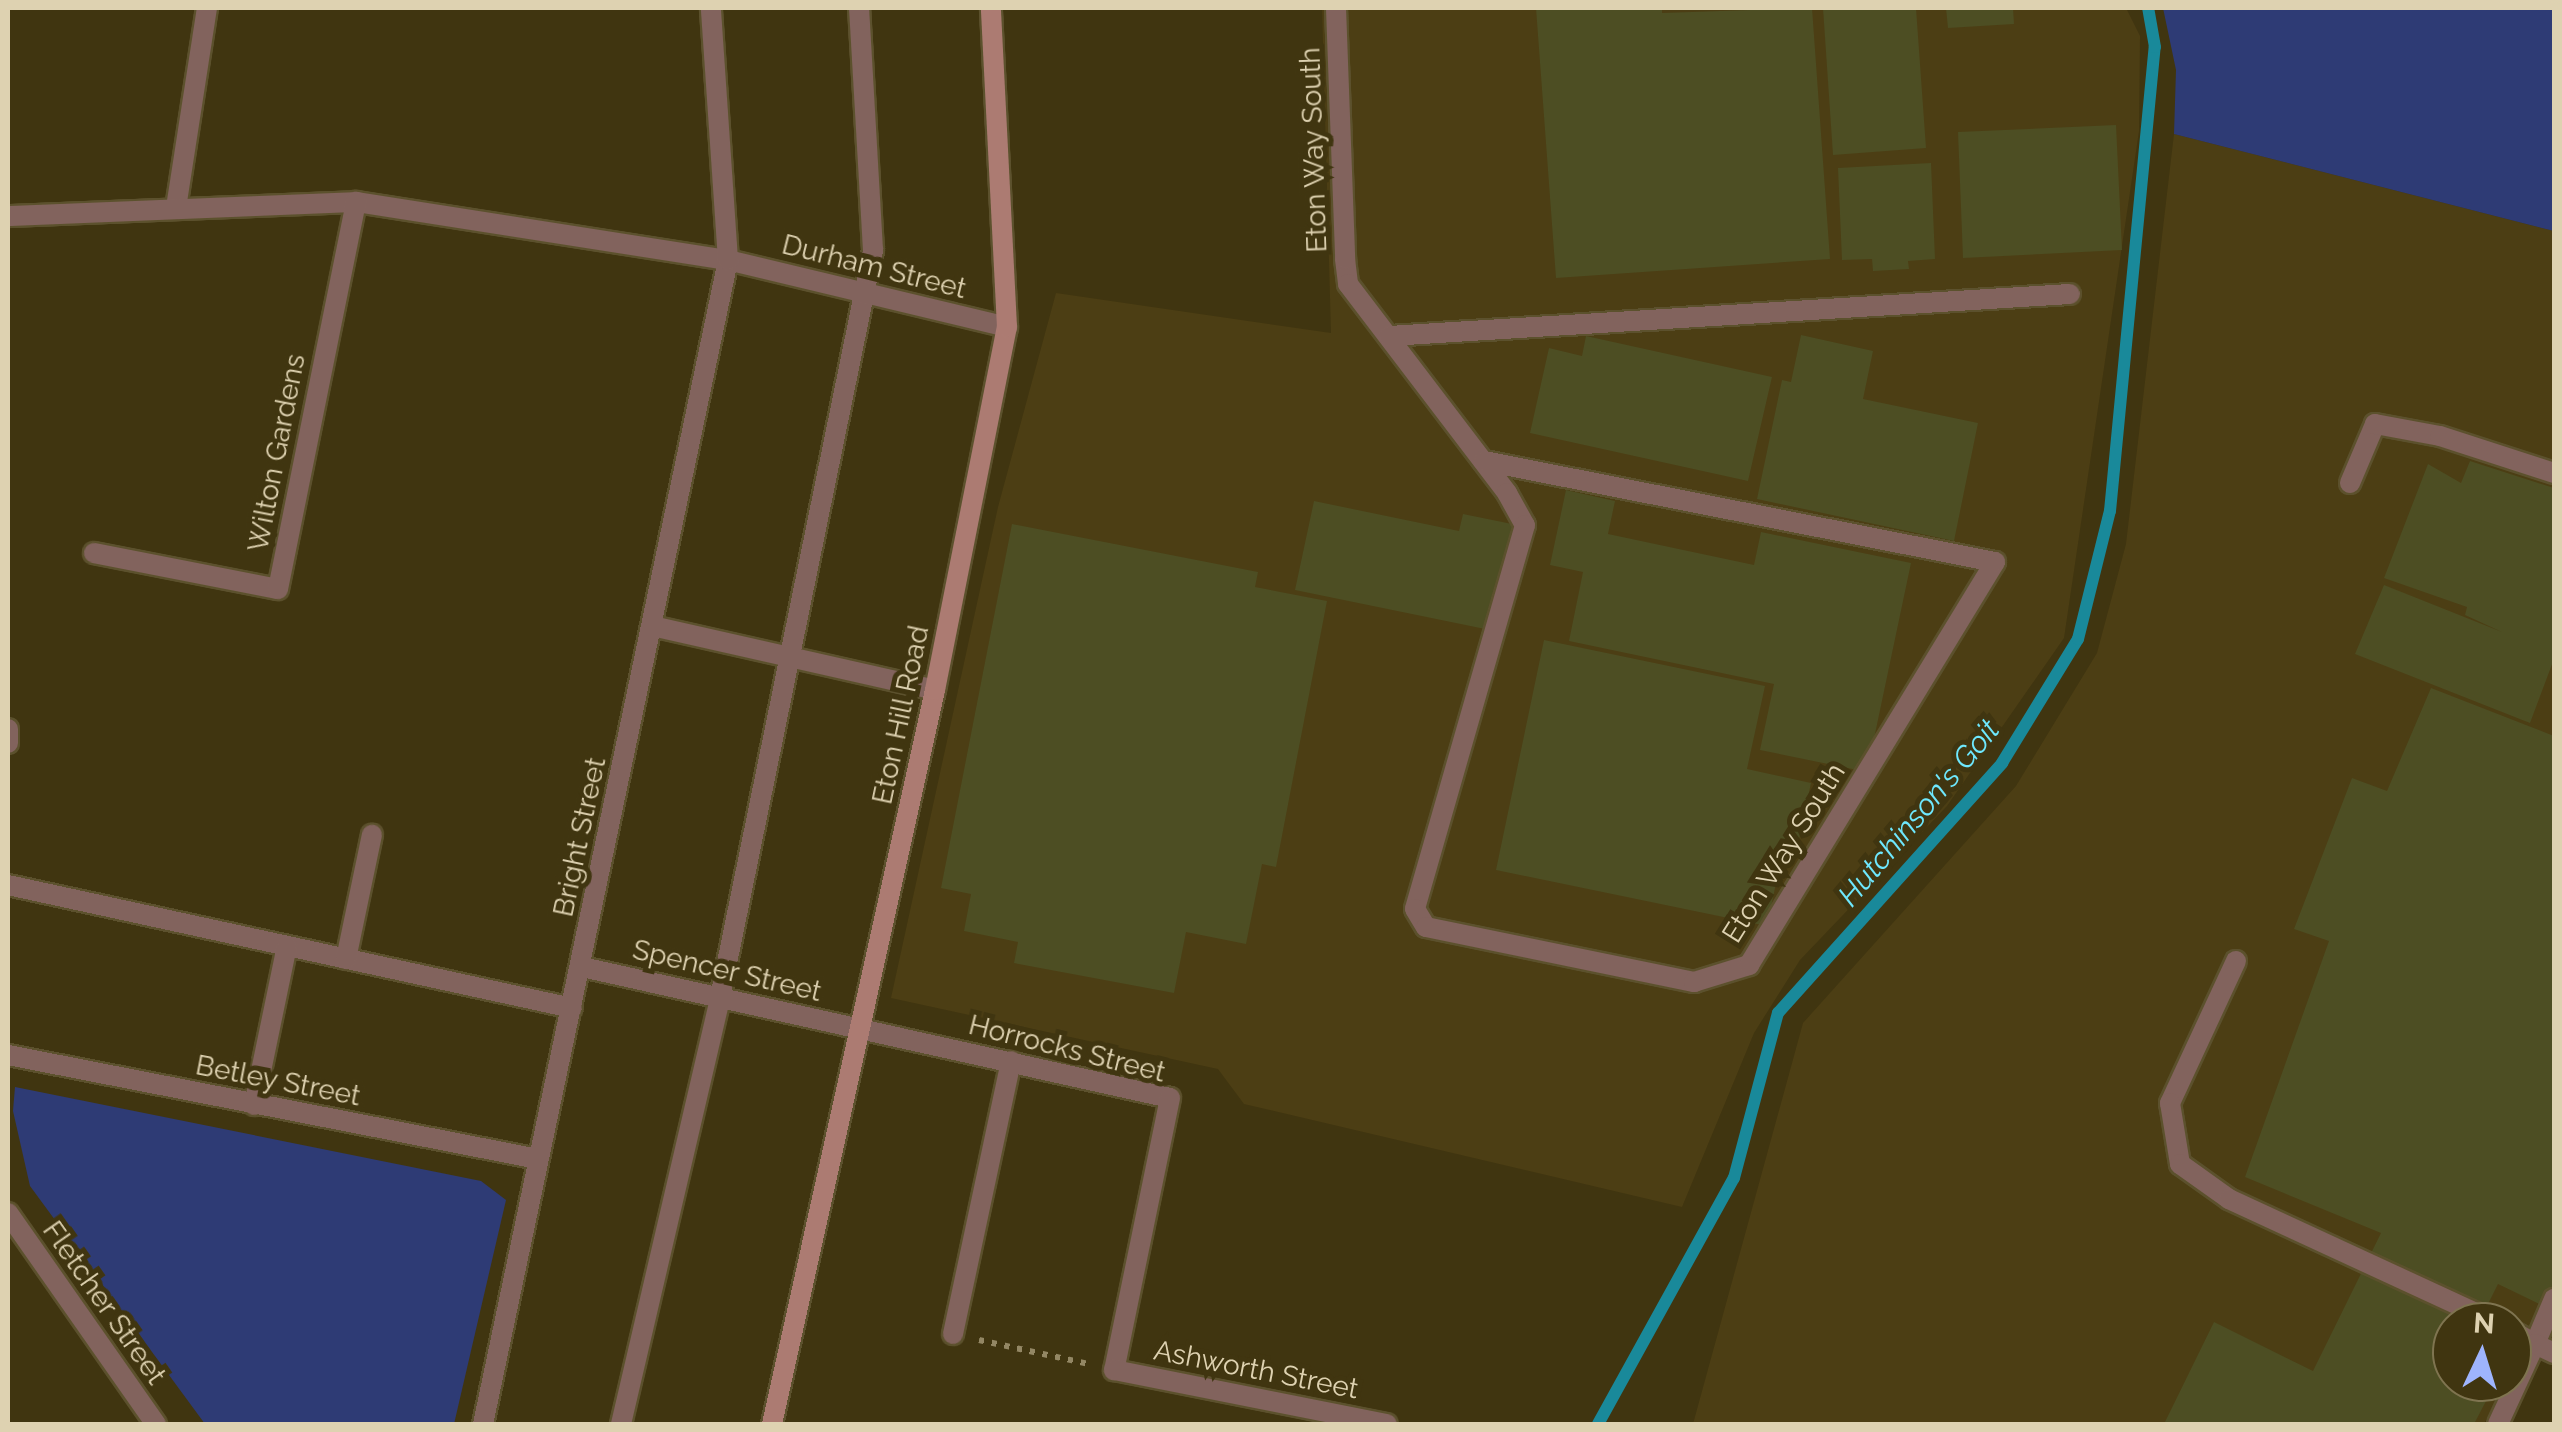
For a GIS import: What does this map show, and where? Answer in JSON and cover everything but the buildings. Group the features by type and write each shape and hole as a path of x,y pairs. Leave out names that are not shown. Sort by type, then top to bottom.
{"street":[{"path":"176,208 207,8"},
{"name":"Bright Street","path":"483,1424 728,260 712,8"},
{"path":"621,1424 720,997 866,293 873,250 859,8"},
{"name":"Eton Hill Road","path":"772,1424 935,690 1006,327 991,8"},
{"name":"Eton Way South","path":"1336,8 1348,284 1484,461 1525,525 1416,909 1426,927 1694,982 1749,965 1996,562 1484,461"},
{"path":"8,216 356,202 728,260"},
{"name":"Wilton Gardens","path":"94,553 278,589 356,202"},
{"name":"Durham Street","path":"728,260 1006,327"},
{"path":"1389,336 2070,294"},
{"path":"2350,483 2375,424 2440,436 2554,473"},
{"path":"652,626 935,690"},
{"path":"8,729 8,743"},
{"path":"346,959 372,835"},
{"path":"8,885 572,1008"},
{"path":"254,1106 288,946"},
{"path":"2236,960 2170,1103 2180,1164 2229,1200 2451,1302"},
{"name":"Spencer Street","path":"582,967 860,1030"},
{"name":"Horrocks Street","path":"860,1030 1170,1098 1114,1370"},
{"name":"Betley Street","path":"8,1055 538,1159"},
{"path":"953,1334 1010,1062"},
{"name":"Fletcher Street","path":"8,1212 156,1424"},
{"path":"2498,1424 2545,1348 2554,1299"},
{"name":"Ashworth Street","path":"1114,1370 1387,1424"}],"path":[{"path":"953,1334 1114,1370"}],"shaded area":[{"path":"1322,8 2126,8 2140,36 2139,131 2064,638 1947,806 1800,960 1754,1033 1682,1207 1244,1104 1218,1069 891,998 998,507 1056,293 1331,333"},
{"path":"2163,8 2554,8 2554,231 2174,134 2176,70"},
{"path":"2174,134 2554,231 2554,1321 2539,1314 2532,1328 2532,1302 2432,1302 2432,1402 2495,1402 2484,1424 1693,1424 1803,1023 2016,786 2097,653 2126,544"},
{"path":"15,1087 481,1181 506,1200 454,1424 205,1424 30,1186 13,1111"}],"waterway":[{"name":"Hutchinson's Goit","path":"1598,1424 1734,1178 1778,1013 2002,763 2078,639 2110,511 2155,47 2148,8"}]}
